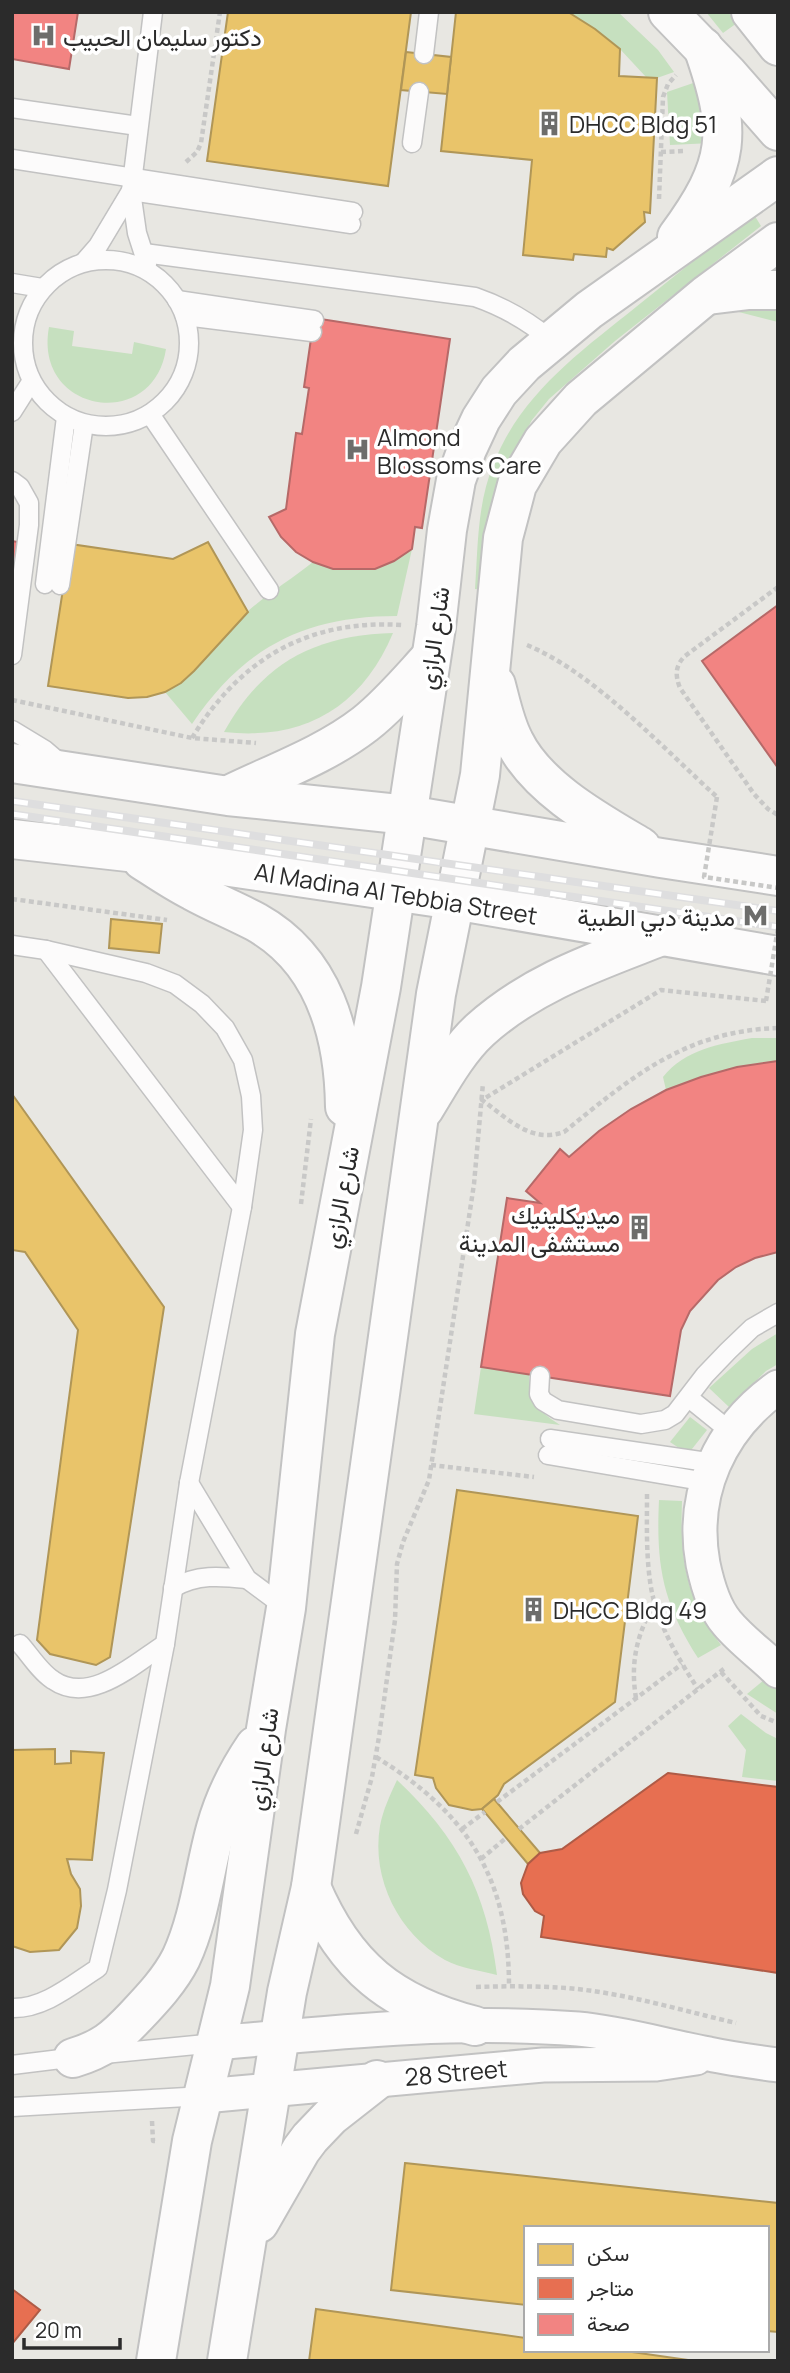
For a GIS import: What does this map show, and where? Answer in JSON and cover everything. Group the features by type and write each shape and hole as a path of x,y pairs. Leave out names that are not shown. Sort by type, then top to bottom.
{"street":[{"path":"668,12 778,131"},
{"path":"751,12 778,46"},
{"path":"661,258 694,213 711,184 722,150 721,102 703,47"},
{"name":"شارع الرازي","path":"156,2361 192,2141 230,1986 286,1608 315,1334 381,987 456,480 481,419 499,391 524,364 551,340 661,258 778,176"},
{"path":"661,858 606,826 541,779 514,742 505,720 503,538 517,485 543,441 581,399 706,295 778,242"},
{"path":"706,295 778,290"},
{"path":"228,796 318,753 363,726 384,709 433,643"},
{"path":"227,2361 286,1992 311,1886 436,994 506,660"},
{"path":"12,763 228,796 408,815 778,876"},
{"name":"Al Madina Al Tebbia Street","path":"12,839 128,852 454,900 778,956"},
{"path":"128,852 188,889 256,922 279,938 300,958 326,997 339,1042 345,1086 345,1170"},
{"path":"419,1116 447,1072 478,1032 522,997 558,977 660,937"},
{"path":"770,1663 726,1622 707,1583 701,1549 701,1516 710,1472 731,1433 756,1402 778,1387"},
{"path":"74,2058 97,2051 113,2040 168,1979 181,1958 192,1926 216,1827 247,1758 266,1730"},
{"path":"311,1886 334,1934 350,1956 377,1982 440,2017 475,2026"},
{"name":"28 Street","path":"216,2043 475,2026 536,2026 622,2034 708,2054 778,2065"},
{"name":"28 Street","path":"204,2096 542,2065 666,2063 708,2054"},
{"path":"242,2278 261,2216 301,2150 331,2116 377,2080"}],"lane":[{"path":"149,272 135,223 131,185 153,12"},
{"path":"424,54 429,12"},
{"path":"412,143 419,92"},
{"path":"12,108 138,126"},
{"path":"12,159 131,185 352,218 156,182 131,185"},
{"path":"84,262 110,228 131,185"},
{"path":"144,253 475,297 502,307 527,321 551,340"},
{"path":"107,260 129,263 149,272 165,284 181,308 189,334 185,370 177,388 150,414 130,423 107,427 84,424 66,417 40,396 31,382 23,358 20,310 61,272 84,262 107,260"},
{"path":"12,283 42,288"},
{"path":"181,308 313,326"},
{"path":"12,412 31,382"},
{"path":"150,414 270,590"},
{"path":"66,417 52,585 84,424"},
{"path":"12,481 20,487 29,503 29,525 12,655"},
{"path":"12,730 45,750 69,771"},
{"path":"12,945 146,973 175,984 202,1004 225,1028 243,1060 251,1096 253,1130 242,1207 189,1483 165,1644 117,1890 98,1968 55,1996 12,2008"},
{"path":"46,950 242,1207"},
{"path":"540,1376 539,1394 550,1407 630,1423 654,1423 675,1414 705,1375 728,1351 752,1328 778,1314"},
{"path":"689,1398 731,1433"},
{"path":"549,1447 710,1472"},
{"path":"189,1483 247,1579 286,1608"},
{"path":"173,1588 187,1580 205,1576 247,1579"},
{"path":"20,1644 51,1680 65,1687 80,1689 108,1680 165,1644"},
{"path":"12,2065 216,2043"},
{"path":"12,2107 204,2096"}],"path":[{"path":"156,182 160,172 190,159 201,143 220,12"},
{"path":"778,587 685,656 677,668 676,679 754,794 778,815"},
{"path":"192,738 223,694 264,658 312,635 366,624 433,643"},
{"path":"506,660 523,643 557,659 606,696 717,797 704,877 778,888"},
{"path":"482,1100 661,990 766,1002 778,928"},
{"path":"482,1100 533,1135 554,1136 564,1132 631,1078 674,1053 720,1036 778,1028"},
{"path":"352,1845 364,1814 376,1757 395,1620 397,1564 402,1542 429,1480 474,1184 485,1077"},
{"path":"647,1490 647,1545 655,1602 681,1664 698,1689"},
{"path":"636,1698 633,1682 634,1651 639,1634 655,1602"},
{"path":"519,1829 729,1665 736,1674 770,1663"},
{"path":"497,1802 681,1664"},
{"path":"720,1672 761,1716 778,1723"},
{"path":"376,1757 408,1777 437,1801 462,1829 481,1859 501,1908 506,1933 509,1986"},
{"path":"462,1829 485,1812"},
{"path":"481,1859 506,1838"},
{"path":"464,1987 569,1988 661,2003 738,2023"}],"green space":[{"path":"568,12 618,12 658,50 674,72 657,78 646,77 620,49"},
{"path":"706,12 728,12 737,23 723,33"},
{"path":"702,80 712,143 670,145 667,92"},
{"path":"753,213 761,226 615,341 549,399 532,420 507,465 487,590 475,589 479,525 488,478 506,438 520,416 536,395 574,358"},
{"path":"778,300 778,322 731,310"},
{"path":"49,327 74,331 72,346 132,354 134,342 166,349 157,376 140,393 119,402 97,402 76,394 59,379 49,356"},
{"path":"412,549 397,616 333,622 280,641 255,656 233,675 192,724 165,692 199,665 247,612 313,562 340,569 365,569 388,563"},
{"path":"393,633 365,681 327,714 280,731 224,732 255,688 294,657 339,640"},
{"path":"752,1038 778,1038 778,1061 721,1071 666,1090 663,1077 682,1060 704,1049"},
{"path":"778,1333 778,1364 766,1371 729,1407 709,1388 752,1349"},
{"path":"481,1367 529,1374 531,1392 536,1404 560,1425 474,1414"},
{"path":"690,1417 707,1430 688,1454 670,1442"},
{"path":"659,1500 682,1501 682,1541 687,1577 699,1610 721,1645 698,1658 676,1619 664,1582 659,1544"},
{"path":"764,1680 778,1688 778,1714 747,1694"},
{"path":"741,1714 778,1739 778,1781 742,1777 746,1750 728,1726"},
{"path":"397,1780 437,1823 466,1868 486,1918 497,1975 445,1960 414,1936 392,1903 384,1885 378,1846 383,1814"}],"building: سكن":[{"path":"228,12 411,12 388,186 207,161"},
{"name":"DHCC Bldg 51","path":"456,12 568,12 620,49 619,76 657,78 650,213 644,212 645,222 613,250 607,248 606,257 574,254 573,260 523,255 532,160 441,151"},
{"path":"406,52 451,57 447,94 401,90"},
{"path":"208,542 248,612 181,683 165,692 128,698 48,686 70,544 173,559"},
{"path":"111,919 162,924 159,953 109,948"},
{"path":"12,1094 164,1307 110,1657 96,1665 50,1654 37,1640 78,1330 25,1252 12,1250"},
{"name":"DHCC Bldg 49","path":"457,1490 638,1516 615,1702 504,1784 498,1795 482,1809 472,1810 449,1805 436,1788 433,1778 415,1775"},
{"path":"55,1749 55,1764 71,1763 71,1751 104,1753 92,1860 67,1859 71,1874 80,1889 81,1906 77,1928 59,1950 30,1952 12,1946 12,1750"},
{"path":"494,1799 540,1853 528,1864 482,1809"},
{"path":"405,2163 778,2203 778,2332 769,2331 769,2226 524,2226 524,2305 391,2290"},
{"path":"316,2309 524,2338 524,2352 632,2352 695,2361 309,2361"}],"building: متاجر":[{"path":"668,1773 778,1787 778,1973 541,1937 544,1916 535,1911 523,1894 521,1883 528,1864 540,1853 562,1849"},
{"path":"12,2289 40,2310 12,2344"}],"building: صحة":[{"name":"دكتور سليمان الحبيب","path":"12,12 78,12 69,69 12,59"},
{"path":"314,318 450,339 422,528 415,527 412,549 375,569 333,569 313,562 296,552 281,537 269,517 286,509 296,433 302,434 309,388 304,387"},
{"path":"12,541 23,543 12,622"},
{"path":"778,605 778,768 702,661"},
{"name":"ميديكلينيك مستشفى المدينة","path":"778,1061 778,1252 736,1267 718,1280 690,1311 681,1330 670,1396 481,1367 507,1198 540,1203 526,1191 560,1149 569,1157 599,1131 666,1090 737,1067"}],"railway":[{"path":"12,801 778,911"},
{"path":"12,814 778,927"}],"place":[{"name":"دكتور سليمان الحبيب","path":"43,36"},
{"name":"DHCC Bldg 51","path":"549,123"},
{"name":"Almond Blossoms Care","path":"357,450"},
{"name":"مدينة دبي الطبية","path":"755,916"},
{"name":"ميديكلينيك مستشفى المدينة","path":"640,1228"},
{"name":"DHCC Bldg 49","path":"533,1609"}]}
